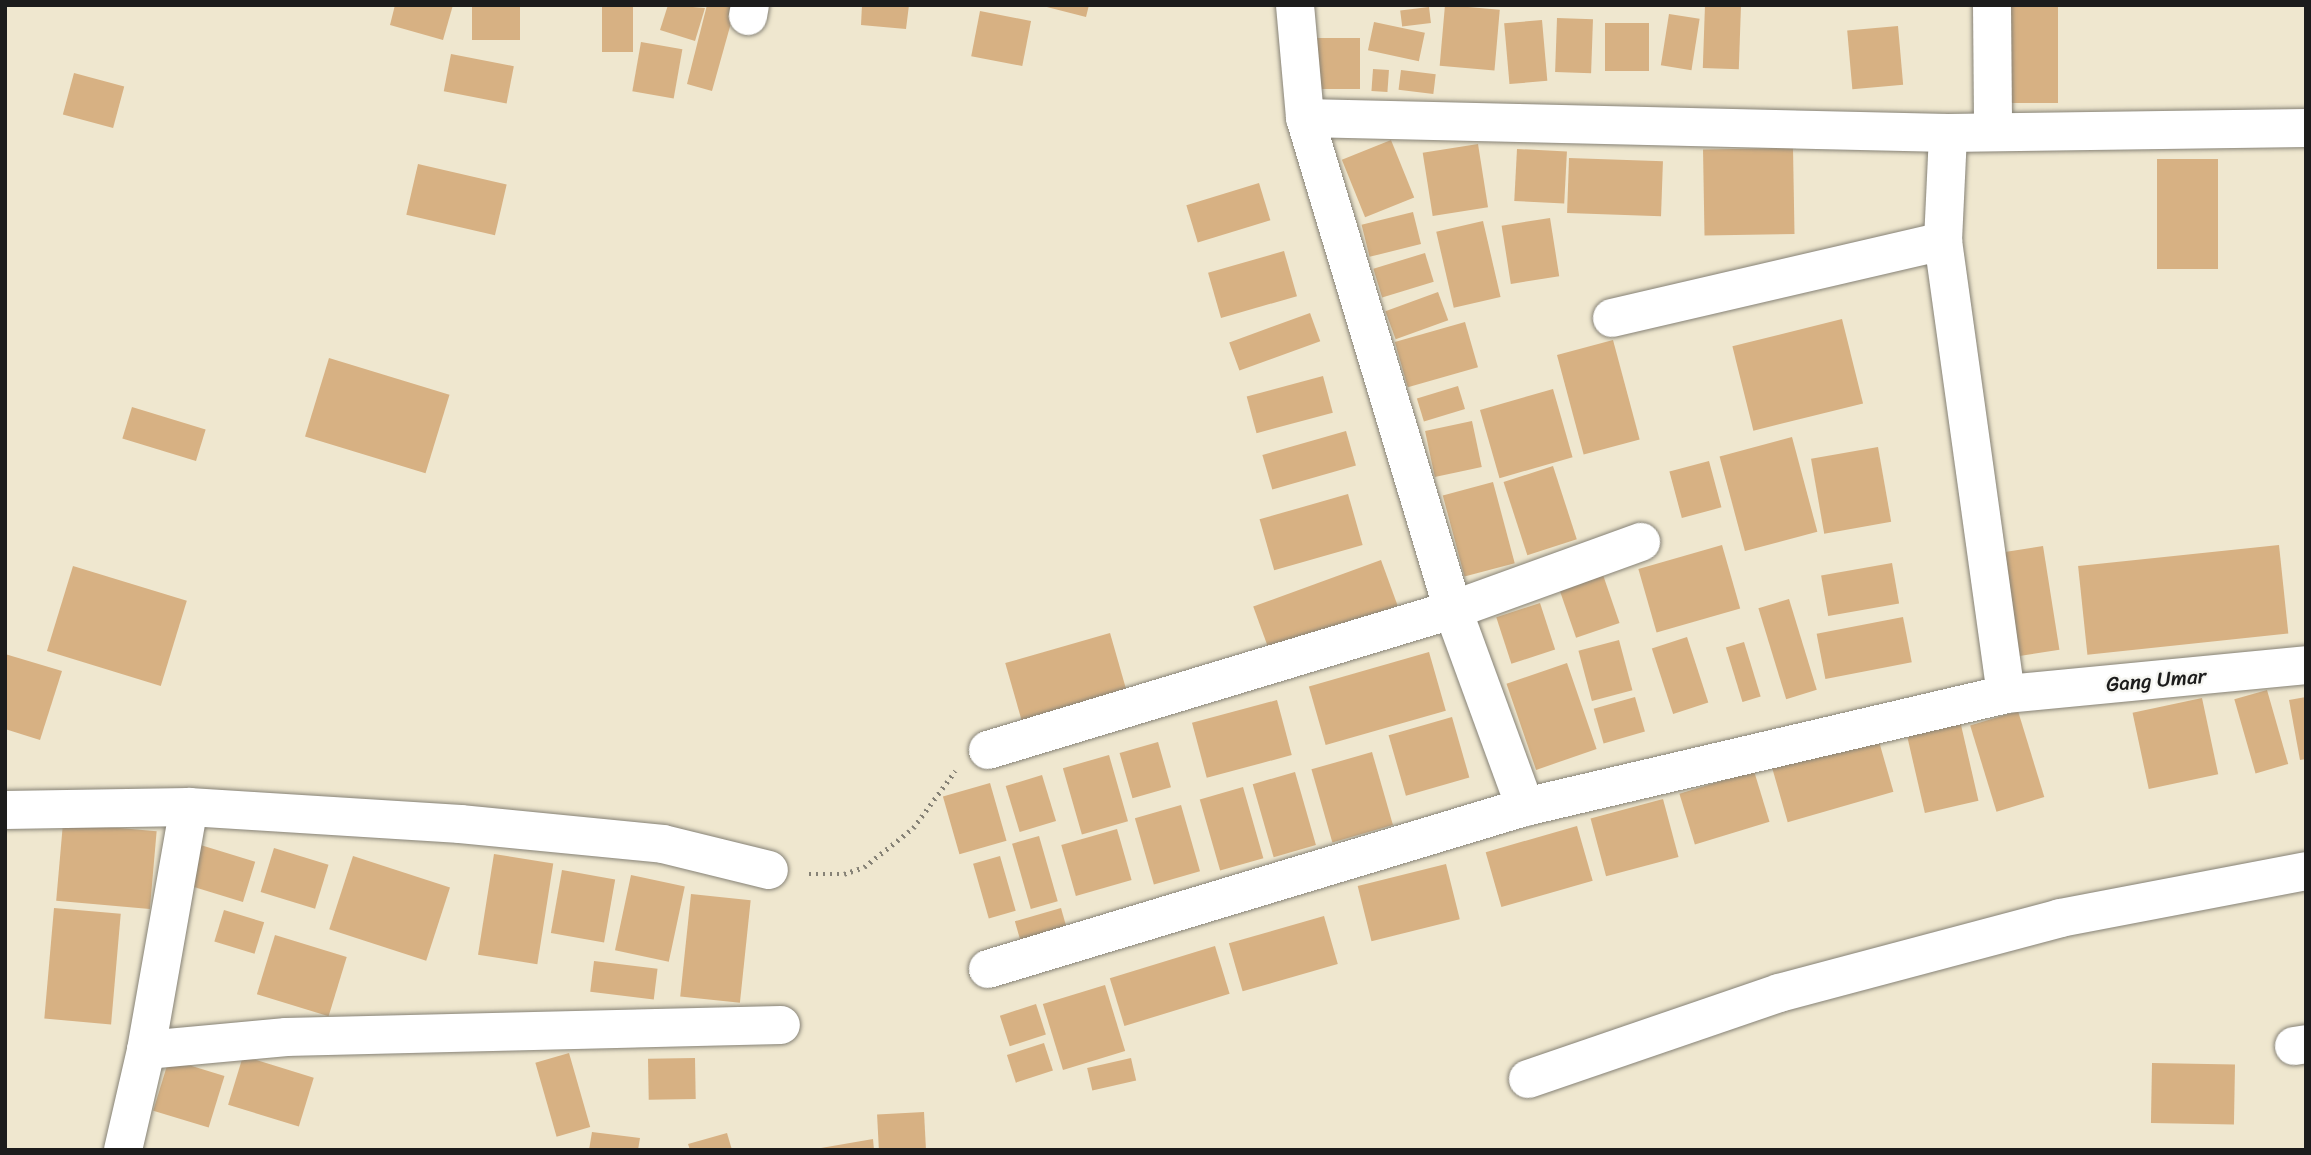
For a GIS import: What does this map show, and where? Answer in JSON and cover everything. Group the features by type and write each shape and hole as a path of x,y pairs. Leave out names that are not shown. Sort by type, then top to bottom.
{"street":[{"path":"1295,5 1305,118 1453,610 1525,807"},
{"path":"1992,5 1993,131"},
{"path":"1305,118 1948,133 2306,128"},
{"path":"1948,133 1943,241 2006,694"},
{"path":"1612,318 1943,241"},
{"path":"988,750 1453,610 1642,542"},
{"name":"Gang Umar","path":"988,969 1525,807 2006,694 2306,665"},
{"path":"123,1150 146,1051 189,807"},
{"path":"5,810 189,807 460,824 663,844 769,870"},
{"path":"1528,1079 1793,990 2060,918 2306,871"},
{"path":"146,1051 286,1037 781,1025"}],"path":[{"path":"769,870 844,874 864,867 913,828 957,767 988,750"}],"building":[{"path":"395,5 453,5 443,40 390,25"},
{"path":"472,5 520,5 520,40 472,40"},
{"path":"602,5 633,5 633,52 602,52"},
{"path":"668,5 705,8 695,41 660,30"},
{"path":"707,5 736,5 712,91 687,84"},
{"path":"862,5 909,5 906,29 861,25"},
{"path":"1039,5 1089,5 1086,17"},
{"path":"1445,5 1500,10 1494,71 1440,66"},
{"path":"1705,5 1741,6 1739,69 1703,68"},
{"path":"2000,5 2058,5 2058,103 2000,103"},
{"path":"1429,7 1431,23 1402,26 1400,11"},
{"path":"980,11 1031,21 1022,66 971,56"},
{"path":"1669,14 1700,19 1691,70 1661,65"},
{"path":"1557,18 1593,19 1591,73 1555,72"},
{"path":"1542,20 1547,81 1509,84 1504,23"},
{"path":"1374,22 1425,33 1419,61 1368,50"},
{"path":"1605,23 1649,23 1649,71 1605,71"},
{"path":"1898,26 1903,85 1852,89 1847,30"},
{"path":"1313,38 1360,38 1360,89 1313,89"},
{"path":"641,42 682,49 674,99 632,91"},
{"path":"451,54 514,66 507,104 444,91"},
{"path":"1373,69 1389,70 1387,92 1371,91"},
{"path":"1401,70 1436,74 1433,94 1399,90"},
{"path":"74,73 124,86 113,128 63,115"},
{"path":"1391,140 1414,197 1365,217 1342,160"},
{"path":"1478,144 1488,207 1433,216 1423,153"},
{"path":"1793,148 1795,234 1705,236 1703,150"},
{"path":"1517,149 1567,152 1564,204 1514,201"},
{"path":"1569,158 1663,161 1661,216 1567,213"},
{"path":"2157,159 2218,159 2218,269 2157,269"},
{"path":"418,164 507,184 495,235 406,215"},
{"path":"1259,183 1270,220 1198,243 1186,205"},
{"path":"1413,212 1421,244 1370,257 1362,225"},
{"path":"1550,218 1559,276 1511,284 1502,226"},
{"path":"1483,221 1501,297 1454,308 1436,232"},
{"path":"1284,251 1297,296 1221,318 1208,273"},
{"path":"1425,253 1434,282 1382,297 1373,269"},
{"path":"1438,292 1448,320 1396,339 1385,311"},
{"path":"1310,313 1320,341 1239,371 1229,342"},
{"path":"1842,319 1863,403 1753,431 1732,346"},
{"path":"1465,322 1478,367 1408,387 1395,342"},
{"path":"1613,340 1640,439 1584,455 1557,355"},
{"path":"329,358 449,395 426,473 305,436"},
{"path":"1323,376 1333,413 1257,433 1247,396"},
{"path":"1458,386 1465,409 1424,422 1417,399"},
{"path":"1553,389 1573,457 1500,478 1480,410"},
{"path":"132,407 206,430 196,461 122,439"},
{"path":"1472,421 1482,467 1435,477 1425,431"},
{"path":"1346,431 1356,466 1272,490 1262,455"},
{"path":"1792,437 1817,532 1745,551 1720,456"},
{"path":"1878,447 1891,522 1824,534 1811,459"},
{"path":"1709,461 1721,507 1682,518 1669,472"},
{"path":"1553,466 1577,539 1527,555 1504,482"},
{"path":"1493,482 1515,563 1465,577 1443,495"},
{"path":"1348,494 1363,545 1274,570 1260,519"},
{"path":"1722,545 1740,608 1657,632 1638,569"},
{"path":"2279,545 2288,634 2087,655 2078,566"},
{"path":"2043,546 2059,650 2010,658 1994,554"},
{"path":"1381,560 1398,606 1270,653 1253,607"},
{"path":"1892,563 1899,603 1828,616 1821,576"},
{"path":"73,566 187,601 161,686 47,651"},
{"path":"1601,569 1620,623 1576,638 1558,584"},
{"path":"1789,599 1817,690 1786,699 1758,608"},
{"path":"1540,603 1555,650 1511,664 1496,617"},
{"path":"1903,617 1912,662 1825,679 1817,634"},
{"path":"1110,633 1130,702 1025,732 1005,663"},
{"path":"1687,637 1708,703 1673,714 1652,648"},
{"path":"1619,640 1632,690 1592,701 1578,651"},
{"path":"1744,642 1761,697 1742,702 1726,648"},
{"path":"1429,652 1446,711 1326,745 1309,686"},
{"path":"5,654 62,671 40,740 5,729"},
{"path":"1567,663 1597,749 1536,770 1506,684"},
{"path":"2267,690 2288,764 2256,773 2234,699"},
{"path":"1635,697 1645,732 1604,743 1594,709"},
{"path":"2306,697 2306,759 2300,760 2289,700"},
{"path":"2202,698 2218,774 2149,789 2133,713"},
{"path":"1277,700 1292,755 1207,778 1192,723"},
{"path":"2018,711 2044,797 1996,812 1970,726"},
{"path":"1958,712 1978,801 1925,813 1904,724"},
{"path":"1452,717 1469,778 1406,796 1389,735"},
{"path":"1878,738 1893,792 1788,822 1772,768"},
{"path":"1158,742 1171,787 1133,798 1120,753"},
{"path":"1372,752 1393,825 1332,842 1311,769"},
{"path":"1109,755 1128,821 1082,835 1063,768"},
{"path":"1754,771 1769,822 1695,844 1679,794"},
{"path":"1295,772 1316,845 1274,857 1253,784"},
{"path":"1042,775 1056,821 1020,832 1006,786"},
{"path":"990,783 1007,841 959,854 943,797"},
{"path":"1243,787 1263,858 1220,871 1200,799"},
{"path":"1663,799 1679,857 1606,876 1591,818"},
{"path":"1181,805 1200,871 1154,885 1135,818"},
{"path":"63,823 157,831 150,909 56,901"},
{"path":"1577,826 1593,881 1501,907 1486,852"},
{"path":"1117,829 1132,880 1076,896 1061,845"},
{"path":"1039,836 1058,901 1031,909 1012,844"},
{"path":"194,843 255,862 243,902 182,883"},
{"path":"274,848 329,865 315,909 261,892"},
{"path":"494,854 553,863 537,964 478,955"},
{"path":"353,856 450,888 426,961 329,929"},
{"path":"1000,856 1016,911 989,919 973,864"},
{"path":"1446,864 1460,919 1371,941 1358,886"},
{"path":"562,870 615,879 604,942 551,933"},
{"path":"631,875 685,886 669,962 615,950"},
{"path":"691,894 751,900 740,1003 680,996"},
{"path":"54,908 121,914 111,1024 44,1019"},
{"path":"1061,908 1067,929 1021,942 1015,921"},
{"path":"224,910 264,922 255,954 214,942"},
{"path":"1324,916 1338,964 1243,991 1229,943"},
{"path":"275,935 347,957 329,1016 257,994"},
{"path":"1215,946 1230,994 1124,1026 1110,978"},
{"path":"594,961 658,969 654,1000 590,992"},
{"path":"1105,985 1125,1051 1063,1070 1043,1004"},
{"path":"1036,1004 1046,1034 1010,1046 1000,1016"},
{"path":"1044,1043 1053,1071 1016,1083 1007,1055"},
{"path":"569,1053 590,1127 557,1137 535,1063"},
{"path":"243,1056 314,1078 299,1126 228,1105"},
{"path":"695,1058 696,1099 649,1100 648,1059"},
{"path":"1131,1058 1136,1080 1092,1091 1087,1068"},
{"path":"169,1059 224,1076 209,1128 153,1111"},
{"path":"2152,1063 2235,1064 2234,1124 2151,1123"},
{"path":"924,1112 926,1150 879,1150 877,1114"},
{"path":"592,1132 640,1138 638,1150 589,1150"},
{"path":"727,1133 732,1150 690,1150 688,1144"},
{"path":"873,1139 874,1150 821,1150 821,1148"}]}
